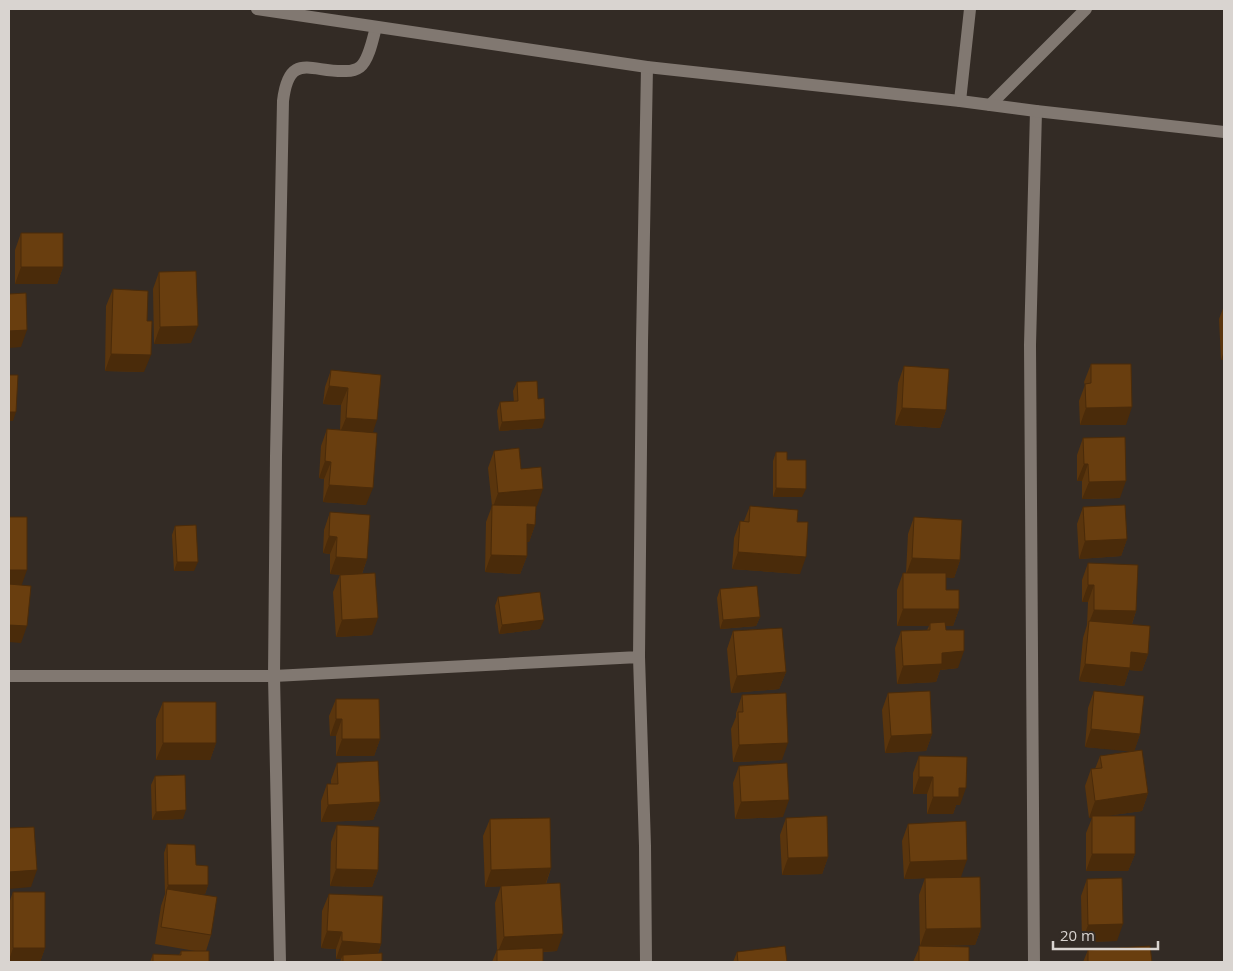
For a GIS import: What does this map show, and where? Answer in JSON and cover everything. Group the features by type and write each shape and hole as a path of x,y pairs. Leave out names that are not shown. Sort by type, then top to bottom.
{"street":[{"path":"257,9 646,67 1224,132"},
{"path":"960,101 970,9"},
{"path":"990,105 1086,9"},
{"path":"280,962 274,676 276,456 284,89 289,76 302,68 311,67 348,71 359,68 368,54 376,28"},
{"path":"646,67 639,657 646,962"},
{"path":"1034,962 1030,345 1036,111"},
{"path":"9,676 274,676 639,657"}],"building":[{"path":"21,233 63,233 63,267 21,267"},
{"path":"196,271 198,326 160,327 159,272"},
{"path":"113,289 148,291 147,321 152,321 151,355 111,354"},
{"path":"26,293 27,330 9,331 9,294"},
{"path":"1091,364 1131,364 1132,407 1086,408 1085,384 1091,383"},
{"path":"904,366 949,369 946,410 902,408"},
{"path":"331,370 381,375 377,420 346,418 348,388 329,386"},
{"path":"9,375 18,375 16,412 9,412"},
{"path":"537,381 538,399 544,398 545,419 502,422 500,402 518,401 517,382"},
{"path":"327,429 377,433 373,488 329,485 331,462 325,461"},
{"path":"1125,437 1126,481 1089,482 1088,464 1084,464 1083,438"},
{"path":"519,448 521,469 541,467 543,489 498,493 494,451"},
{"path":"776,452 787,452 787,460 806,460 806,489 776,488"},
{"path":"492,505 536,506 535,525 527,524 527,556 491,555"},
{"path":"1125,505 1127,539 1085,541 1083,507"},
{"path":"750,506 798,510 797,522 808,522 806,557 738,552 740,521 749,522"},
{"path":"330,512 370,515 367,559 336,557 337,537 329,536"},
{"path":"9,517 27,517 27,570 9,570"},
{"path":"914,517 962,520 960,560 912,558"},
{"path":"196,525 198,562 177,562 175,526"},
{"path":"1088,563 1138,565 1136,611 1094,610 1094,585 1088,585"},
{"path":"375,573 378,618 342,620 340,575"},
{"path":"903,573 946,573 946,590 959,590 959,609 903,609"},
{"path":"9,584 31,586 27,626 9,625"},
{"path":"757,586 760,617 723,620 720,589"},
{"path":"540,592 544,620 502,625 498,597"},
{"path":"1089,621 1150,626 1148,654 1131,652 1130,668 1085,664"},
{"path":"945,622 946,630 964,630 964,651 942,653 942,664 903,666 901,631 930,630 930,623"},
{"path":"782,628 786,672 737,676 733,631"},
{"path":"930,691 932,734 891,736 888,693"},
{"path":"1094,691 1144,696 1140,734 1091,729"},
{"path":"786,693 788,743 739,745 738,712 743,712 742,695"},
{"path":"336,699 379,699 380,739 342,739 342,719 336,719"},
{"path":"163,702 216,702 216,743 163,743"},
{"path":"1142,750 1148,793 1095,801 1091,769 1102,768 1100,756"},
{"path":"919,756 967,757 966,788 959,788 959,797 933,797 933,777 919,777"},
{"path":"378,761 380,802 328,805 327,784 338,784 337,763"},
{"path":"787,763 789,800 741,802 739,766"},
{"path":"185,775 186,810 156,812 155,776"},
{"path":"827,816 828,857 788,858 786,818"},
{"path":"1092,816 1135,816 1135,854 1092,854"},
{"path":"550,818 551,868 491,870 490,819"},
{"path":"966,821 967,860 910,862 908,824"},
{"path":"337,825 379,827 378,870 336,869"},
{"path":"34,827 37,870 9,872 9,828"},
{"path":"167,844 195,845 196,865 208,866 208,885 168,885"},
{"path":"980,877 981,928 926,929 925,878"},
{"path":"1122,878 1123,924 1088,925 1087,879"},
{"path":"560,883 563,934 504,937 501,886"},
{"path":"167,889 217,897 211,935 161,927"},
{"path":"13,892 45,892 45,948 13,948"},
{"path":"329,894 383,896 381,944 342,941 342,932 327,931"},
{"path":"785,946 787,962 738,962 737,952"},
{"path":"919,946 969,947 969,962 919,962"},
{"path":"1150,946 1152,962 1088,962 1088,950"},
{"path":"543,948 543,962 497,962 497,950"},
{"path":"181,951 209,951 209,962 153,962 153,954 181,955"},
{"path":"382,953 382,962 343,962 343,955"}]}
